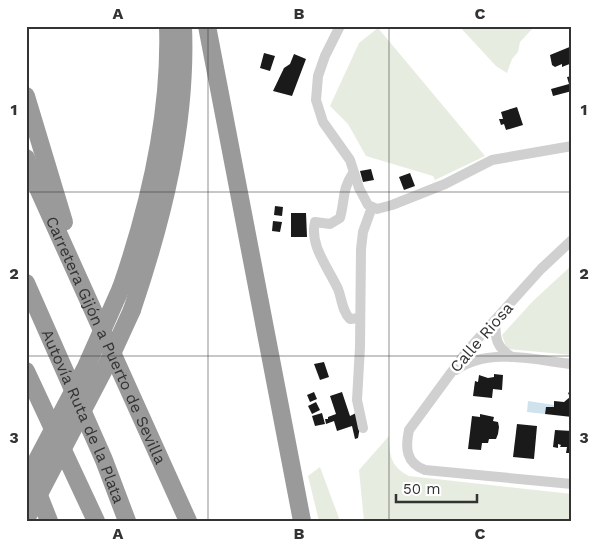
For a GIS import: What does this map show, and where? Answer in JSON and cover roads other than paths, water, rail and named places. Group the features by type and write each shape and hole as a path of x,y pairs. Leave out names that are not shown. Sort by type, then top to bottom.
{"highway":[{"path":"160,26 162,118"},
{"path":"26,480 86,367 121,288 140,230 157,155 168,89 168,26"},
{"path":"26,519 110,358 132,310 167,195 178,131 184,49 183,26"},
{"path":"207,26 302,521"},
{"path":"26,96 92,308"},
{"name":"Carretera Gijón a Puerto de Sevilla","path":"26,158 188,521"},
{"name":"Autovía Ruta de la Plata","path":"26,283 104,460 127,521"},
{"name":"Autovía Ruta de la Plata","path":"26,371 94,518"},
{"path":"288,447 306,521"},
{"path":"104,460 133,521"},
{"path":"26,464 49,521"}],"street":[{"path":"340,26 318,76 316,100 323,122 350,160 358,188 368,205 377,209 392,205 444,184 492,160 572,146"},
{"path":"353,173 344,186 344,205 340,218 330,224 316,222 313,231 323,262 338,291 346,314 350,319 360,318"},
{"path":"363,428 357,400 361,249 363,232 372,207"},
{"name":"Calle Riosa","path":"572,240 541,269 449,375 409,430 406,444 409,458 416,467 425,470 572,484"},
{"path":"496,319 494,334 500,350 513,358"},
{"path":"449,375 466,363 479,358 513,358 572,364"}],"water":[{"path":"528,401 554,405 554,407 546,407 545,414 527,412"}]}
